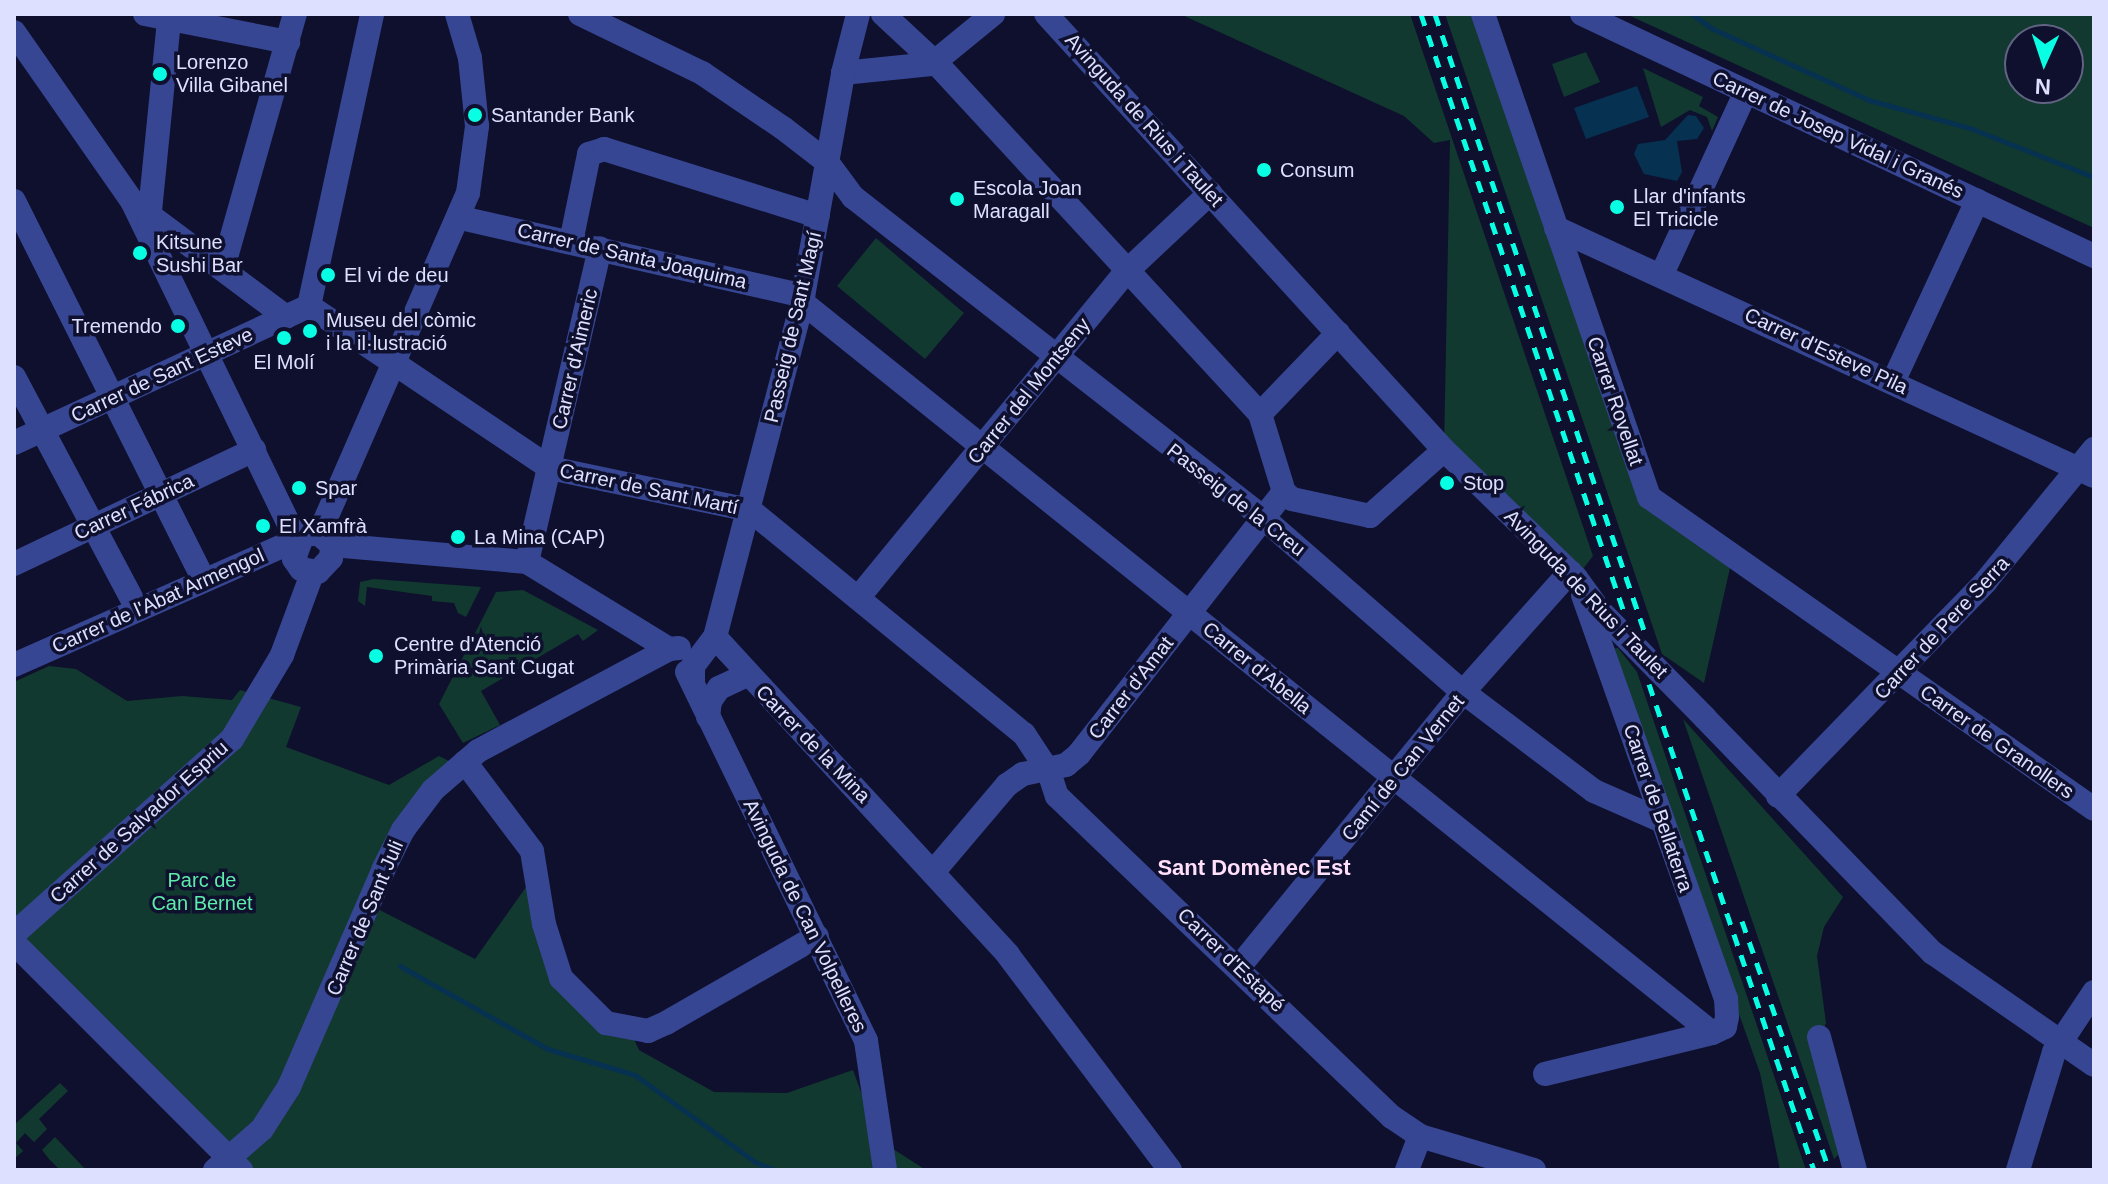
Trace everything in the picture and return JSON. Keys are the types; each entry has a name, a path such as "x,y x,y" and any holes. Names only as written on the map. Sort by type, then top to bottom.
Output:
{"street":[{"path":"223,268 295,14"},
{"path":"309,306 372,14"},
{"path":"312,539 396,364 461,218 475,160 477,126 470,58 457,14"},
{"name":"Passeig de la Creu","path":"580,14 702,73 827,162 853,197 1054,359 1266,521 1463,692 1594,791 1660,820"},
{"name":"Passeig de Sant Magí","path":"715,637 802,299 843,73 858,14"},
{"path":"883,14 1260,414 1288,496 1370,516 1444,450"},
{"path":"843,73 932,64 993,14"},
{"name":"Avinguda de Rius i Taulet","path":"1046,14 1444,450 1573,575 1599,610 1933,953 2094,1065"},
{"name":"Carrer Rovellat","path":"1483,14 1649,497 1900,674"},
{"name":"Carrer de Josep Vidal i Granés","path":"1582,14 2094,256"},
{"path":"143,217 157,16 288,42"},
{"path":"14,32 143,217 161,261 211,355 254,450 312,539"},
{"path":"1662,274 1746,91"},
{"path":"571,242 589,154 604,149 818,216"},
{"name":"Carrer del Montseny","path":"858,598 1127,271 1210,193"},
{"path":"14,201 203,579"},
{"path":"1893,382 1977,201"},
{"path":"143,217 223,268 286,317"},
{"name":"Carrer de Santa Joaquima","path":"461,218 600,248 802,299"},
{"name":"Carrer d'Esteve Pila","path":"1556,228 1662,274 2086,473"},
{"name":"Carrer d'Aimeric","path":"527,562 600,248"},
{"name":"Carrer d'Abella","path":"802,299 1396,779 1718,1030"},
{"name":"Carrer de Sant Esteve","path":"14,443 211,355 309,306"},
{"name":"Carrer de Sant Martí","path":"309,306 550,468 750,510"},
{"path":"1260,414 1338,333"},
{"path":"14,377 40,431 137,608"},
{"name":"Carrer de Pere Serra","path":"1778,796 1900,674 2086,473 2094,449"},
{"name":"Carrer Fábrica","path":"14,564 254,450"},
{"name":"Carrer d'Amat","path":"934,871 1007,785 1023,774 1049,772 1079,754 1288,496"},
{"name":"Carrer d'Estapé","path":"750,510 1024,734 1049,772 1057,796 1239,967 1392,1117 1420,1136 1534,1170"},
{"path":"312,539 527,562 669,649 694,647 715,637"},
{"name":"Carrer de Salvador Espriu","path":"15,939 232,739 282,655 312,574 294,559 312,539"},
{"name":"Carrer de l'Abat Armengol","path":"14,665 203,579 312,539"},
{"name":"Camí de Can Vernet","path":"1239,967 1396,779 1463,692 1573,575"},
{"name":"Carrer de Bellaterra","path":"1573,575 1726,999 1718,1030"},
{"path":"693,683 693,666 715,637"},
{"name":"Carrer de la Mina","path":"715,637 747,675 934,871 1008,955 1170,1170"},
{"name":"Avinguda de Can Volpelleres","path":"669,649 693,683 866,1041 885,1170"},
{"name":"Carrer de Sant Juli","path":"233,1167 289,1087 403,830 433,790 465,762 669,649"},
{"name":"Carrer de Granollers","path":"1900,674 2094,809"},
{"path":"708,717 710,701 719,688 747,675"},
{"path":"465,762 532,851 544,924 561,978 606,1023 626,1030 657,1027 817,936"},
{"path":"15,939 233,1167"},
{"path":"2018,1170 2060,1042 2094,992"},
{"path":"1545,1074 1718,1030"},
{"path":"1819,1037 1855,1170"},
{"path":"1407,1170 1420,1136"}],"green space":[{"path":"1180,14 1410,14 1593,556 1576,578 1444,450 1450,140 1434,143 1404,116"},
{"path":"1445,14 1477,14 1644,505 1730,568 1704,683 1662,654"},
{"path":"1626,14 2094,14 2094,228"},
{"path":"1586,52 1600,82 1564,97 1552,64"},
{"path":"1643,68 1703,97 1699,106 1718,117 1712,131 1707,117 1690,110 1661,127"},
{"path":"876,238 964,313 925,359 837,286"},
{"path":"374,579 481,587 466,617 458,613 454,603 432,601 432,596 367,587 365,606 358,601 360,582"},
{"path":"523,590 598,630 583,641 578,634 481,691 500,725 463,743 439,704 496,592"},
{"path":"1618,648 1637,672 1806,1170 1780,1170 1760,1073 1609,649"},
{"name":"Parc de Can Bernet","path":"49,666 76,669 127,701 182,696 232,700 240,690 301,707 286,747 389,785 439,756 459,766 434,790 370,905 475,959 536,873 559,976 634,1039 639,1050 714,1092 787,1093 853,1070 868,1111 890,1147 926,1170 246,1170 14,946 14,682"},
{"path":"1683,719 1843,897 1824,927 1817,956 1826,1023 1819,1037 1847,1146 1834,1159"},
{"path":"60,1083 68,1091 39,1119 47,1129 34,1142 25,1133 16,1143 23,1151 14,1159 14,1125"},
{"path":"55,1137 86,1170 60,1170 49,1159 42,1150"}],"water":[{"path":"1637,86 1649,117 1586,139 1574,108"},
{"path":"1688,115 1696,116 1704,128 1697,139 1677,141 1682,172 1677,181 1644,174 1634,154 1638,144 1665,140"}],"waterway":[{"path":"1692,14 1711,28 1869,100 1970,128 2094,177"},
{"path":"400,966 548,1049 635,1075 755,1162 775,1170"}],"railway":[{"path":"1421,14 1624,612"},
{"path":"1435,14 1645,633"},
{"path":"1649,684 1814,1170"},
{"path":"1742,921 1829,1170"}],"place":[{"name":"Lorenzo Villa Gibanel","path":"160,74"},
{"name":"Santander Bank","path":"475,115"},
{"name":"Consum","path":"1264,170"},
{"name":"Escola Joan Maragall","path":"957,199"},
{"name":"Llar d'infants El Tricicle","path":"1617,207"},
{"name":"Kitsune Sushi Bar","path":"140,253"},
{"name":"El vi de deu","path":"328,275"},
{"name":"Tremendo","path":"178,326"},
{"name":"Museu del còmic i la il·lustració","path":"310,331"},
{"name":"El Molí","path":"284,338"},
{"name":"Stop","path":"1447,483"},
{"name":"Spar","path":"299,488"},
{"name":"El Xamfrà","path":"263,526"},
{"name":"La Mina (CAP)","path":"458,537"},
{"name":"Centre d'Atenció Primària Sant Cugat","path":"376,656"}],"district":[{"name":"Sant Domènec Est","path":"1254,868"}]}
